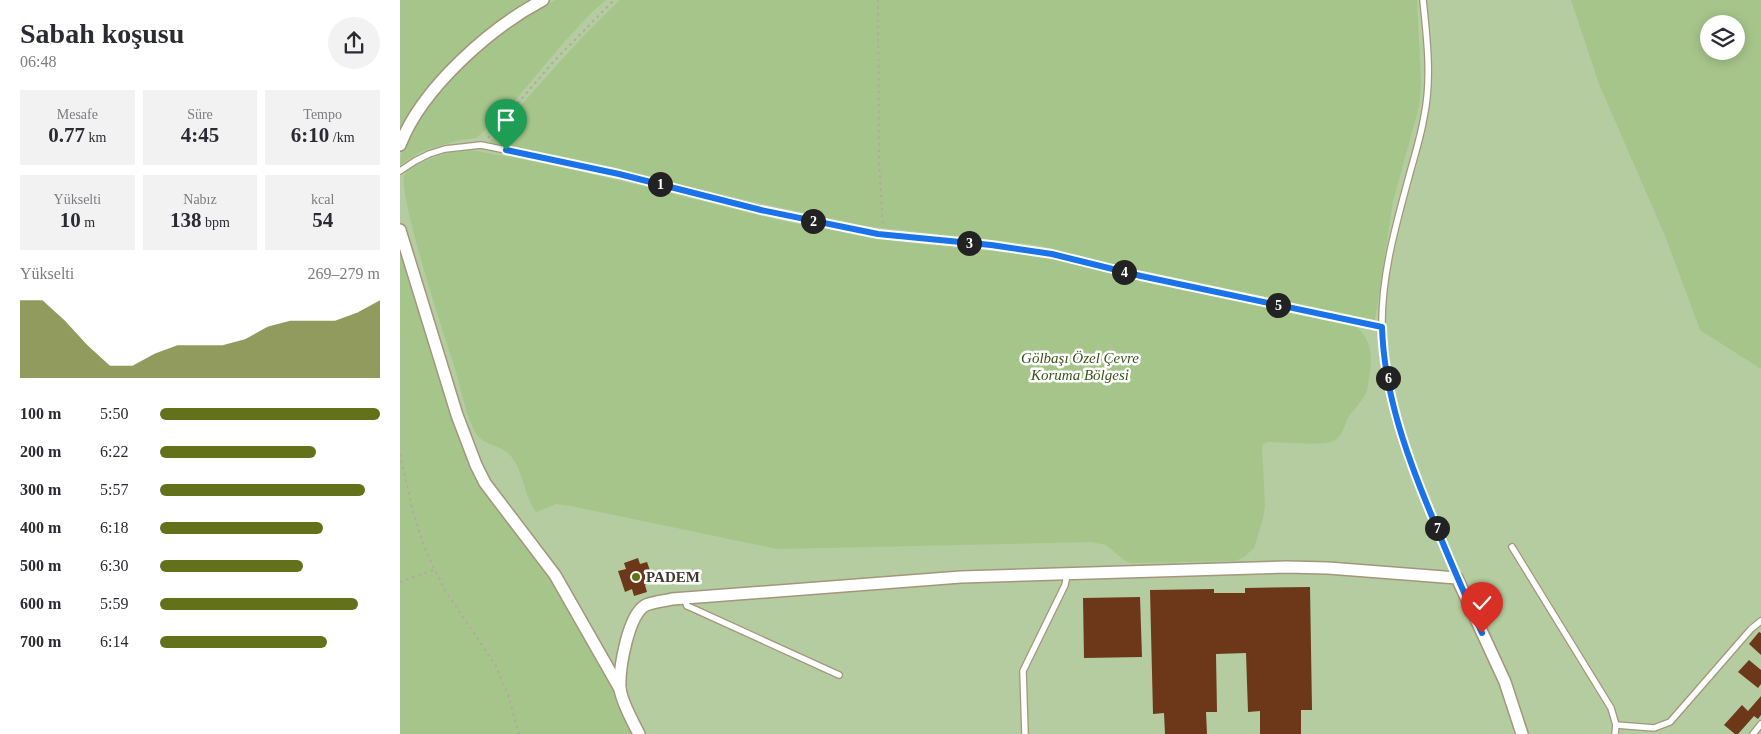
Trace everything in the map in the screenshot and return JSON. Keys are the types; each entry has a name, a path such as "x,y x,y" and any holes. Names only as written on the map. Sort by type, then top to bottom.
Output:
{"street":[{"path":"400,145 423,103 450,71 501,27 543,0"},
{"path":"400,230 457,415 476,465 485,483 555,574 620,689 639,734"},
{"path":"620,689 631,624 638,612 646,605 672,599 961,577 1286,567 1328,568 1458,578 1505,682 1522,734"}],"lane":[{"path":"1423,0 1428,72 1425,116 1386,270 1382,327 1388,383 1402,437 1412,468 1458,578"},
{"path":"400,172 415,161 430,154 446,149 481,145 575,164 761,210 884,235 991,245 1052,254 1141,276 1382,327"},
{"path":"1512,547 1612,708 1616,725 1615,734"},
{"path":"1025,734 1022,671 1065,585 1067,575"},
{"path":"684,598 687,606 839,675"},
{"path":"1616,725 1654,728 1670,722 1751,628 1761,621"},
{"path":"1753,734 1761,724"}],"path":[{"path":"481,145 554,61 614,0"},
{"path":"878,0 879,162 884,235"},
{"path":"400,454 414,516 434,570 446,592 496,666 508,695 519,734"},
{"path":"400,582 434,570"}],"green space":[{"name":"Gölbaşı Özel Çevre Koruma Bölgesi","path":"400,0 1761,0 1761,734 400,734"},
{"path":"400,0 538,0 443,72 415,105 400,129"},
{"path":"556,0 606,0 591,13 559,48 507,110 476,138 459,140 422,151 400,165 403,150 415,127 442,89 459,71 476,54 515,23"},
{"path":"620,0 1417,0 1421,83 1419,107 1393,201 1375,320 1120,266 1037,245 857,225 489,142 569,52"},
{"path":"1571,0 1761,0 1761,369 1700,330 1666,238 1599,84"},
{"path":"458,150 476,151 538,162 786,222 901,242 1047,257 1137,280 1352,324 1364,335 1370,348 1371,362 1367,390 1348,418 1342,433 1335,440 1313,444 1267,442 1262,445 1265,506 1263,519 1254,548 1236,561 1131,563 1124,560 1106,545 1091,542 777,549 571,506 556,504 536,512 528,498 514,460 505,451 480,439 473,428 408,210 404,176 408,171 420,163"},
{"path":"400,230 476,465 533,544 639,734 400,734"}],"building":[{"name":"PADEM","path":"638,558 640,564 647,562 654,582 645,585 647,592 634,596 632,589 625,592 618,571 626,569 624,563"},
{"path":"1310,587 1312,710 1301,710 1301,734 1260,734 1260,711 1248,712 1246,653 1216,654 1217,712 1206,712 1207,734 1165,734 1164,713 1153,714 1150,590 1214,589 1214,593 1245,593 1245,588"},
{"path":"1140,597 1142,657 1084,658 1083,598"},
{"path":"1759,632 1761,633 1761,655 1749,644"},
{"path":"1749,660 1761,670 1761,684 1758,688 1738,672"},
{"path":"1761,696 1761,715 1758,719 1754,716 1738,734 1735,734 1724,725 1742,705 1748,711"}],"place":[{"name":"PADEM","path":"636,577"}],"route":[{"path":"506,150 619,174 761,210 878,234 991,245 1052,254 1141,276 1382,327 1388,383 1412,468 1482,633"}]}
